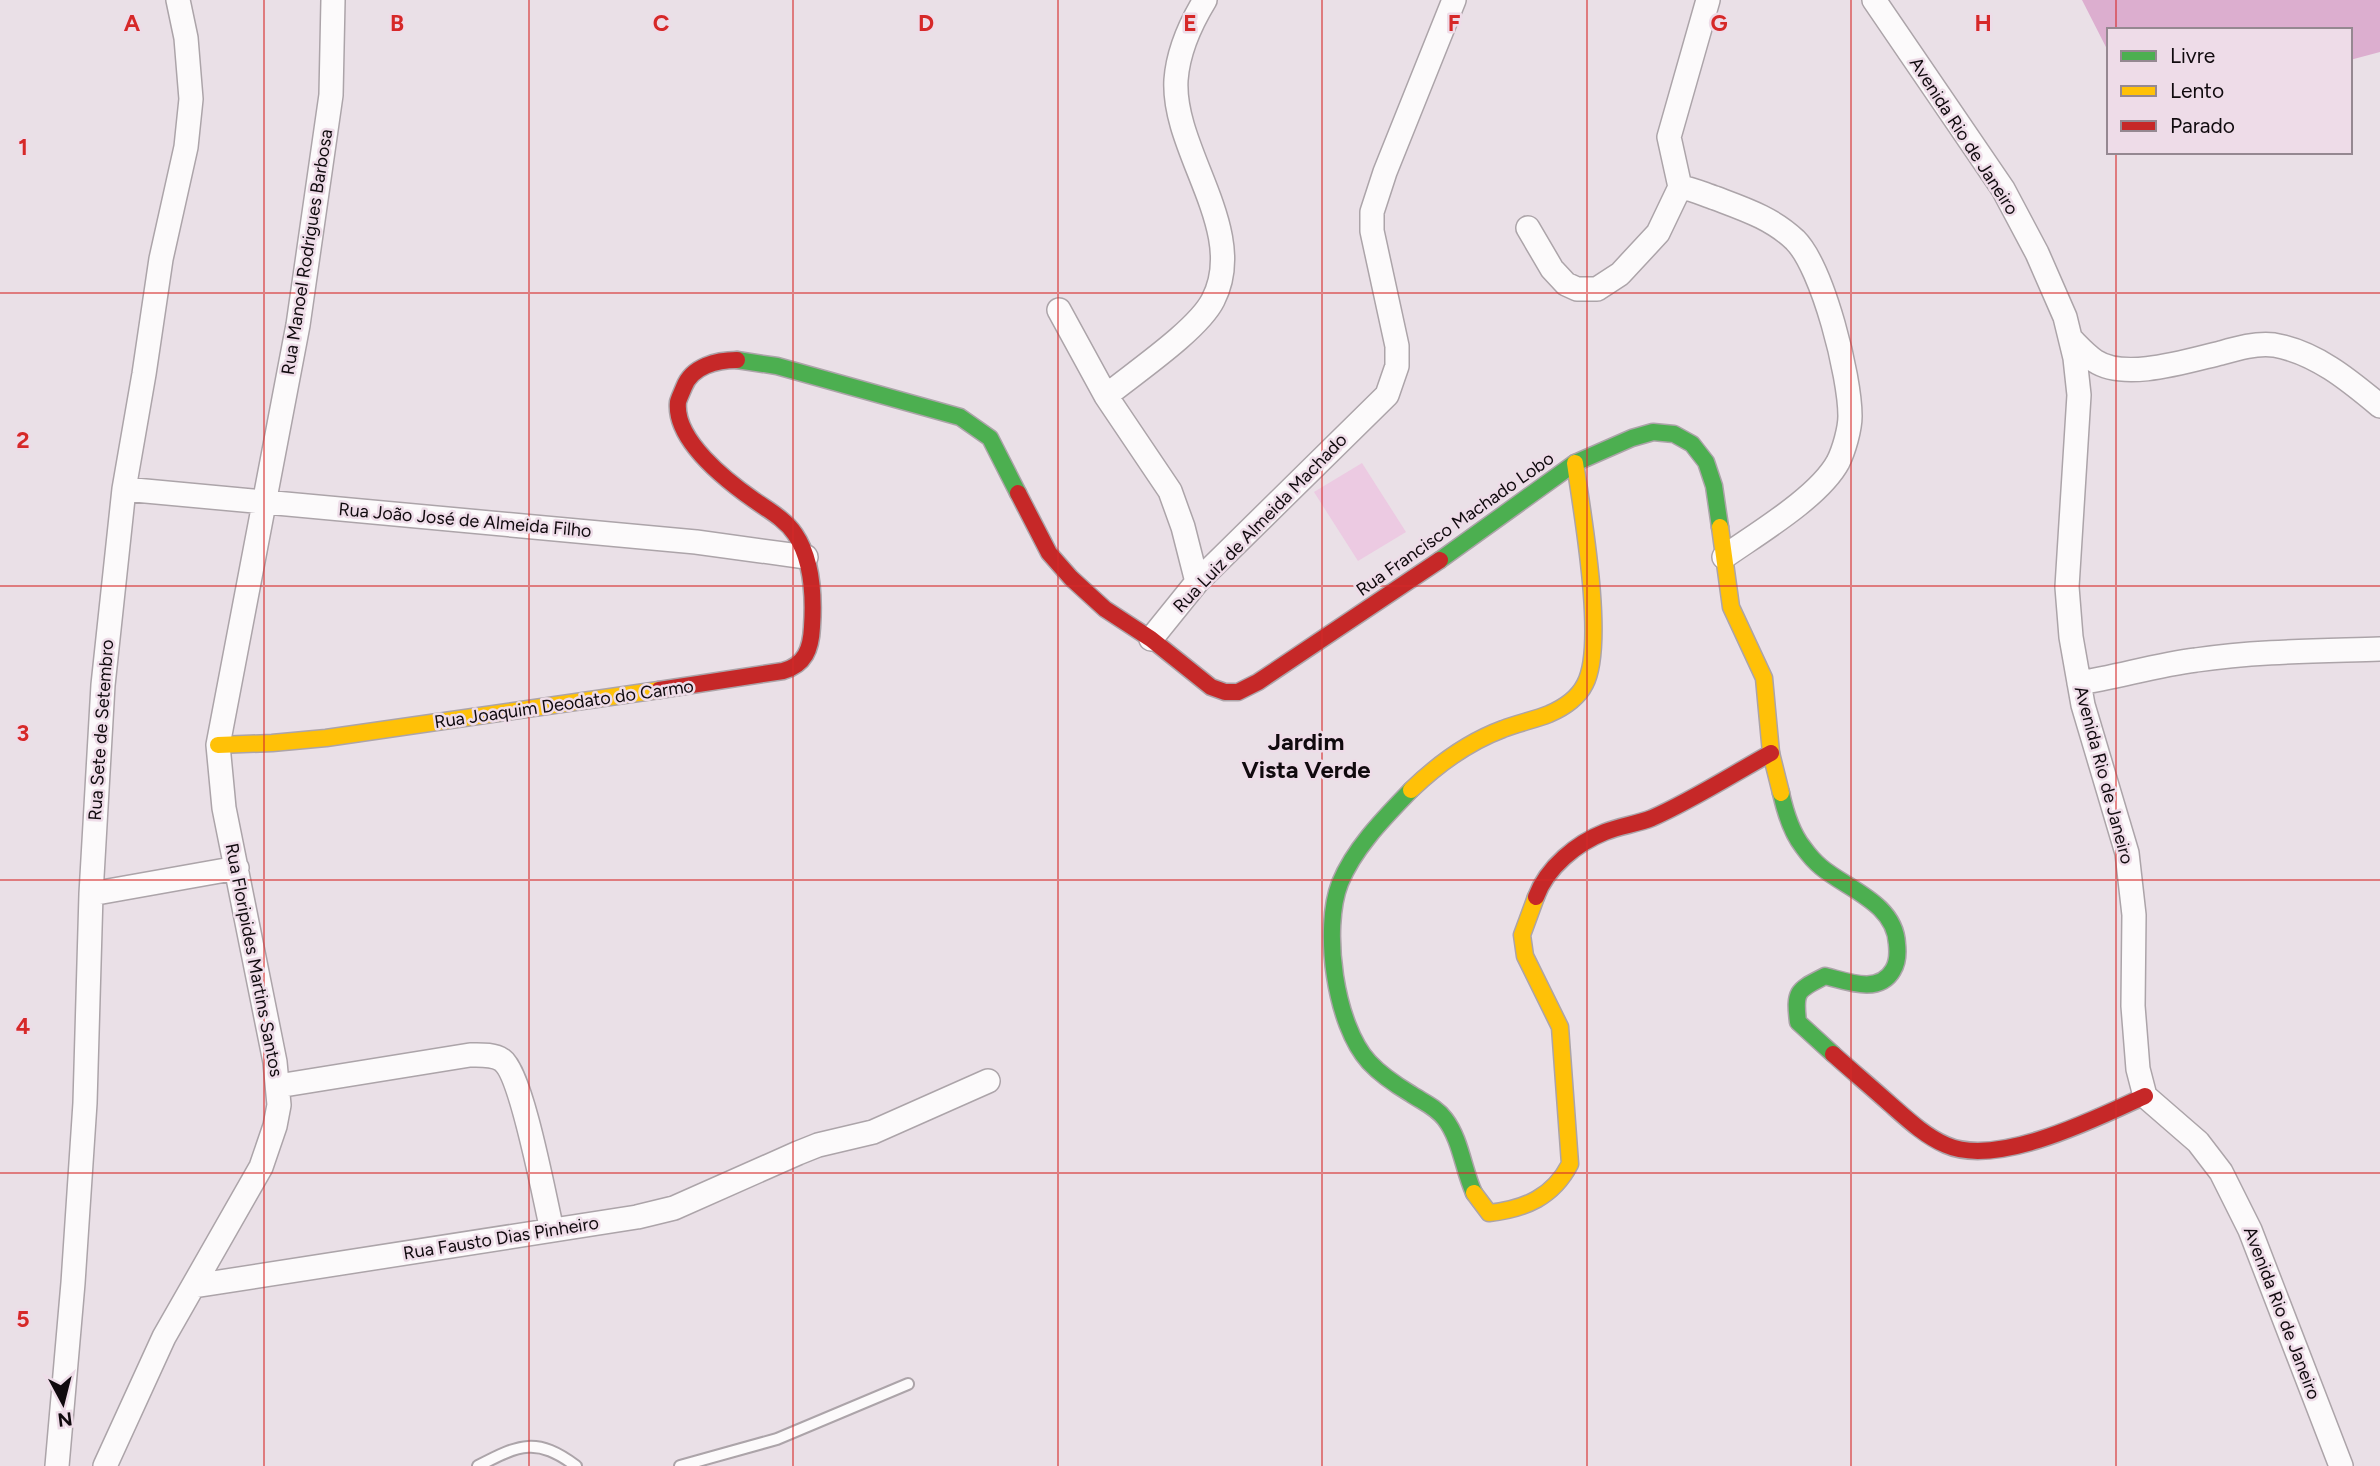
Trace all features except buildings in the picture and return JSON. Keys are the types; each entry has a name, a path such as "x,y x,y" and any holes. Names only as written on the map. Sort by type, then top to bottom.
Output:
{"street":[{"name":"Rua Sete de Setembro","path":"57,1466 74,1283 85,1103 91,894 103,685 124,489 161,259 186,147 191,99 186,38 178,0"},
{"name":"Rua Manoel Rodrigues Barbosa","path":"265,501 298,325 321,173 331,95 333,0"},
{"path":"1106,396 1201,318 1213,301 1223,276 1218,226 1183,127 1177,100 1176,78 1186,37 1205,0"},
{"name":"Rua Luiz de Almeida Machado","path":"1151,639 1197,582 1387,395 1397,366 1397,346 1372,232 1373,212 1385,172 1454,0"},
{"path":"1528,228 1552,269 1566,284 1577,289 1597,289 1608,284 1658,233 1680,187 1669,137 1708,0"},
{"name":"Avenida Rio de Janeiro","path":"1874,0 2003,189 2043,266 2065,317 2079,395 2067,587 2071,637 2083,705 2127,853 2134,915 2133,1006 2136,1050 2145,1097 2198,1142 2221,1172 2250,1230 2341,1466"},
{"path":"1680,187 1693,189 1752,211 1773,222 1797,242 1816,272 1824,293 1849,393 1850,419 1845,441 1839,460 1827,480 1724,557"},
{"path":"1059,310 1106,396 1170,491 1184,527 1197,582"},
{"path":"2071,339 2095,361 2113,369 2147,369 2248,346 2272,345 2297,351 2332,368 2380,406"},
{"path":"806,557 798,537 788,524 708,463 695,449 682,426 678,407 682,387 692,373 708,364 727,360 769,364 960,416 977,426 990,438 1049,553 1105,609 1151,639"},
{"name":"Rua Francisco Machado Lobo","path":"1151,639 1211,687 1225,692 1238,692 1258,682 1406,584 1576,463 1632,438 1653,432 1674,434 1692,444 1706,462 1714,486 1731,607 1764,678 1771,753 1786,814 1801,845 1821,867 1885,913 1897,938 1898,956 1894,969 1887,978 1878,983 1862,985 1825,976 1803,987 1797,997 1798,1022 1905,1116 1940,1143 1957,1149 1978,1152 2026,1144 2145,1097"},
{"path":"1576,463 1590,587 1593,667 1586,684 1572,700 1547,715 1472,743 1445,760 1426,777 1353,857 1339,884 1334,915 1334,961 1339,998 1347,1027 1361,1052 1381,1075 1439,1111 1447,1119 1475,1195 1481,1207 1489,1213 1508,1212 1539,1201 1566,1175 1570,1164 1560,1027 1525,956 1523,945 1524,926 1539,888 1563,858 1585,841 1607,831 1651,818 1771,753"},
{"name":"Rua João José de Almeida Filho","path":"124,489 696,542 806,557"},
{"name":"Rua Floripides Martins Santos","path":"105,1466 164,1337 261,1167 279,1105 278,1086 224,808 218,745 265,501"},
{"name":"Rua Joaquim Deodato do Carmo","path":"218,745 252,746 295,742 785,670 801,662 810,647 813,632 806,557"},
{"path":"2079,683 2198,659 2256,653 2380,649"},
{"path":"91,894 237,867"},
{"path":"278,1086 470,1055 488,1055 503,1060 513,1075 523,1105 552,1230"},
{"name":"Rua Fausto Dias Pinheiro","path":"194,1286 638,1217 674,1208 797,1153 818,1145 873,1132 988,1081"}],"lane":[{"path":"680,1466 777,1438 908,1384"},
{"path":"478,1466 524,1447 544,1446 558,1452 576,1466"}],"shaded area":[{"path":"2082,0 2380,0 2380,52 2352,59 2352,28 2107,28 2107,49"},
{"path":"1362,463 1406,532 1358,561 1314,492"}],"traffic: fast":[{"path":"737,360 777,366 960,417 990,438 1018,493"},
{"path":"1440,560 1575,463 1632,438 1653,432 1674,434 1692,444 1706,462 1714,486 1720,527"},
{"path":"1411,790 1362,845 1340,883 1332,925 1335,976 1340,1001 1357,1046 1379,1071 1445,1119 1455,1136 1474,1193"},
{"path":"1781,793 1792,828 1809,855 1821,867 1879,907 1894,930 1897,944 1895,967 1887,978 1879,982 1852,983 1825,976 1800,992 1797,1003 1798,1022 1833,1054"}],"traffic: slow":[{"path":"1411,790 1466,747 1490,734 1565,706 1585,684 1591,665 1593,610 1575,463"},
{"path":"1720,527 1731,607 1764,678 1771,753 1781,793"},
{"path":"218,745 326,738 659,690"},
{"path":"1474,1193 1489,1213 1514,1208 1546,1193 1570,1164 1560,1027 1525,956 1522,935 1536,897"}],"traffic: jam":[{"path":"659,690 783,671 802,660 810,642 813,615 811,579 801,544 781,519 730,482 704,458 684,431 679,416 678,400 693,374 714,363 737,360"},
{"path":"1018,493 1049,553 1071,578 1105,609 1151,639 1211,687 1225,692 1238,692 1258,682 1440,560"},
{"path":"1536,897 1547,876 1574,849 1605,832 1667,811 1771,753"},
{"path":"1833,1054 1924,1132 1946,1145 1967,1150 1992,1150 2047,1137 2145,1096"}],"district":[{"name":"Jardim Vista Verde","path":"1306,755"}]}
